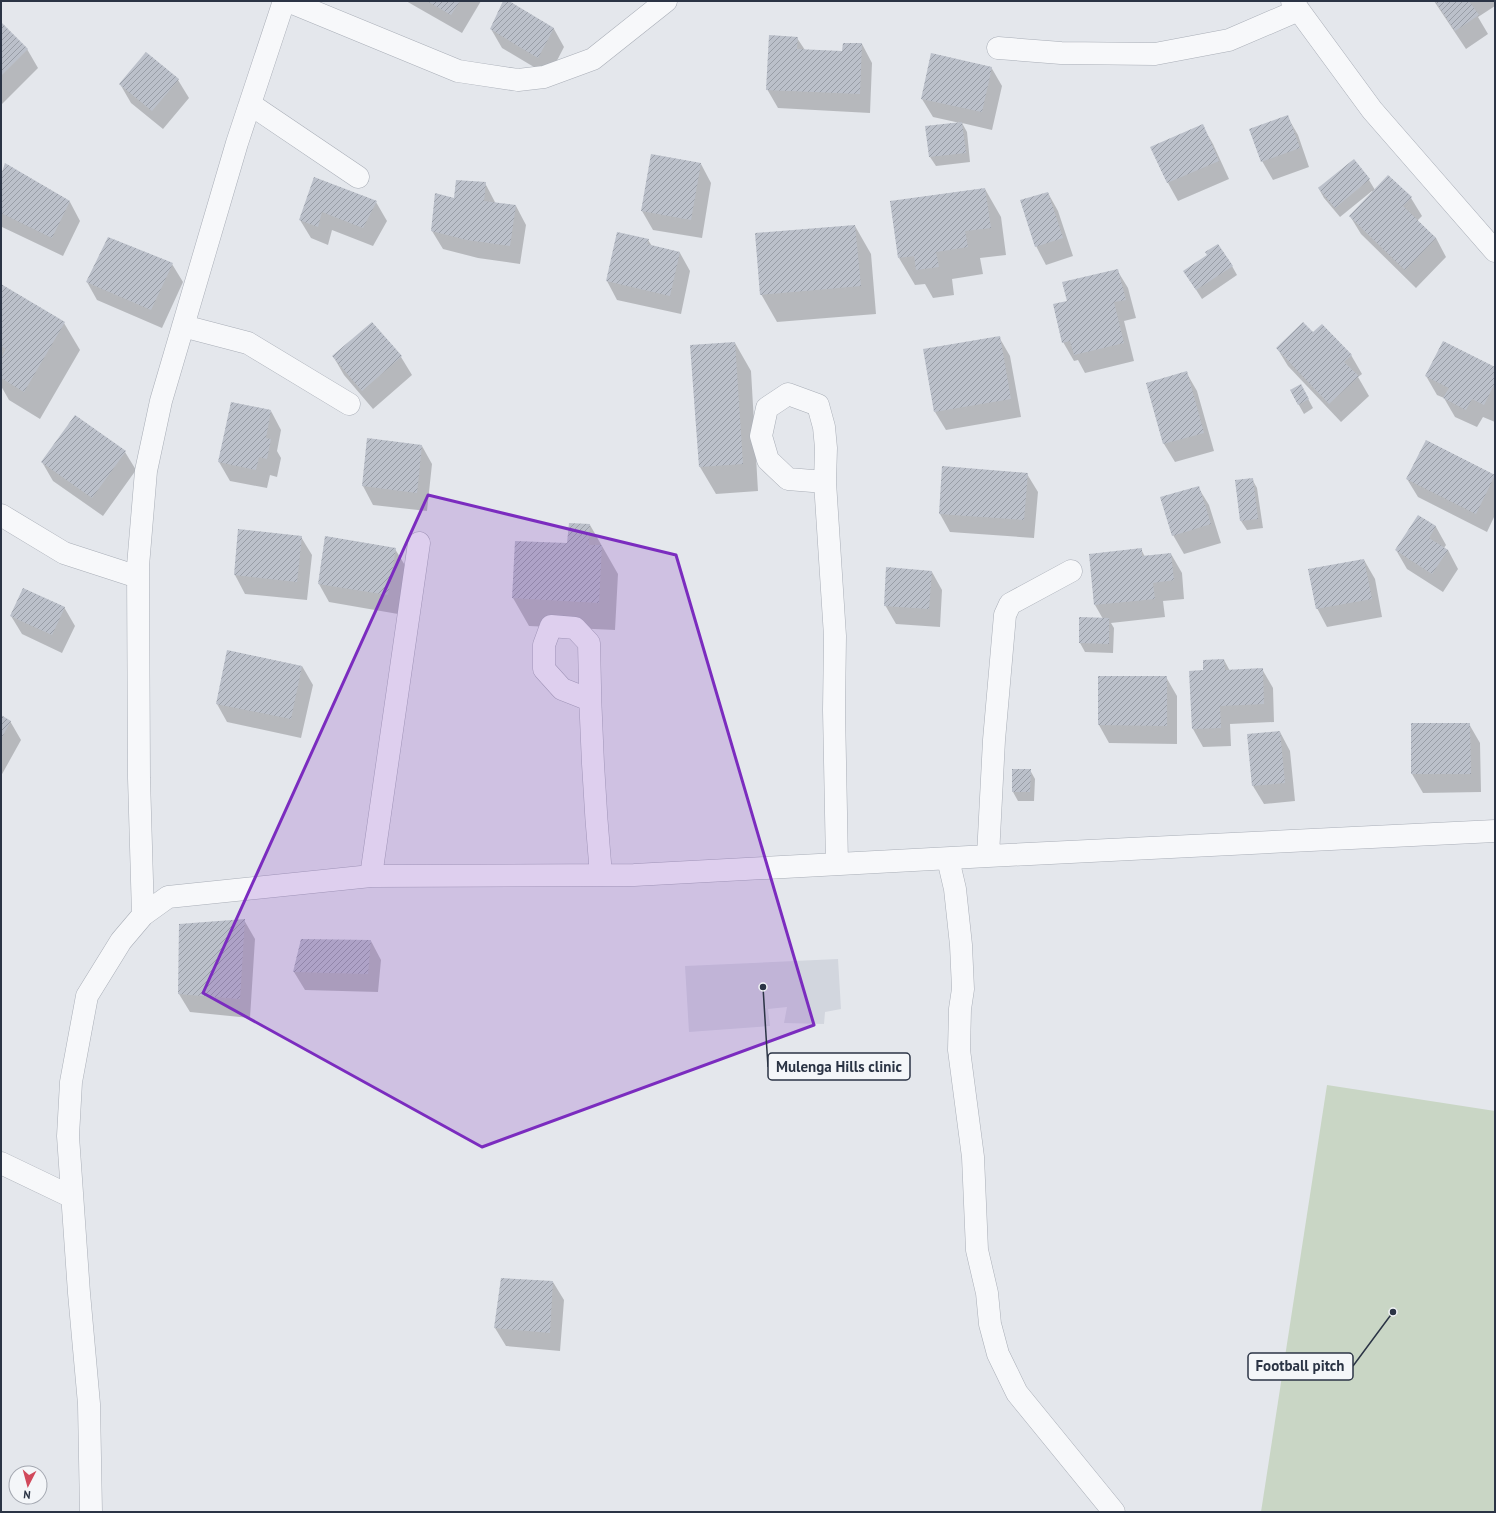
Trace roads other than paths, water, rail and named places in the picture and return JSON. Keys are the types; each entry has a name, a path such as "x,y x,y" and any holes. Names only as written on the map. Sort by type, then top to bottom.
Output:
{"street":[{"path":"143,915 139,778 138,577 146,471 161,401 183,326 237,143 284,1"},
{"path":"288,1 458,71 518,80 544,77 593,59 666,1"},
{"path":"998,48 1061,53 1155,54 1229,40 1295,6 1372,110 1495,251"},
{"path":"250,104 358,177"},
{"path":"183,326 248,343 349,404"},
{"path":"824,482 835,636 834,710 837,864"},
{"path":"1,515 64,553 138,577"},
{"path":"371,876 418,543"},
{"path":"988,856 995,732 1005,614 1010,604 1071,571"},
{"path":"590,700 595,809 601,875"},
{"path":"91,1512 88,1404 68,1136 71,1082 87,996 121,941 143,915 168,897 371,876 634,875 988,856 1495,832"},
{"path":"948,859 955,889 961,945 963,988 960,1009 959,1050 973,1157 977,1250 987,1293 990,1324 998,1354 1018,1393 1114,1512"},
{"path":"1,1163 72,1197"}],"place":[{"name":"Mulenga Hills clinic","path":"763,987"},
{"name":"Football pitch","path":"1393,1312"}]}
